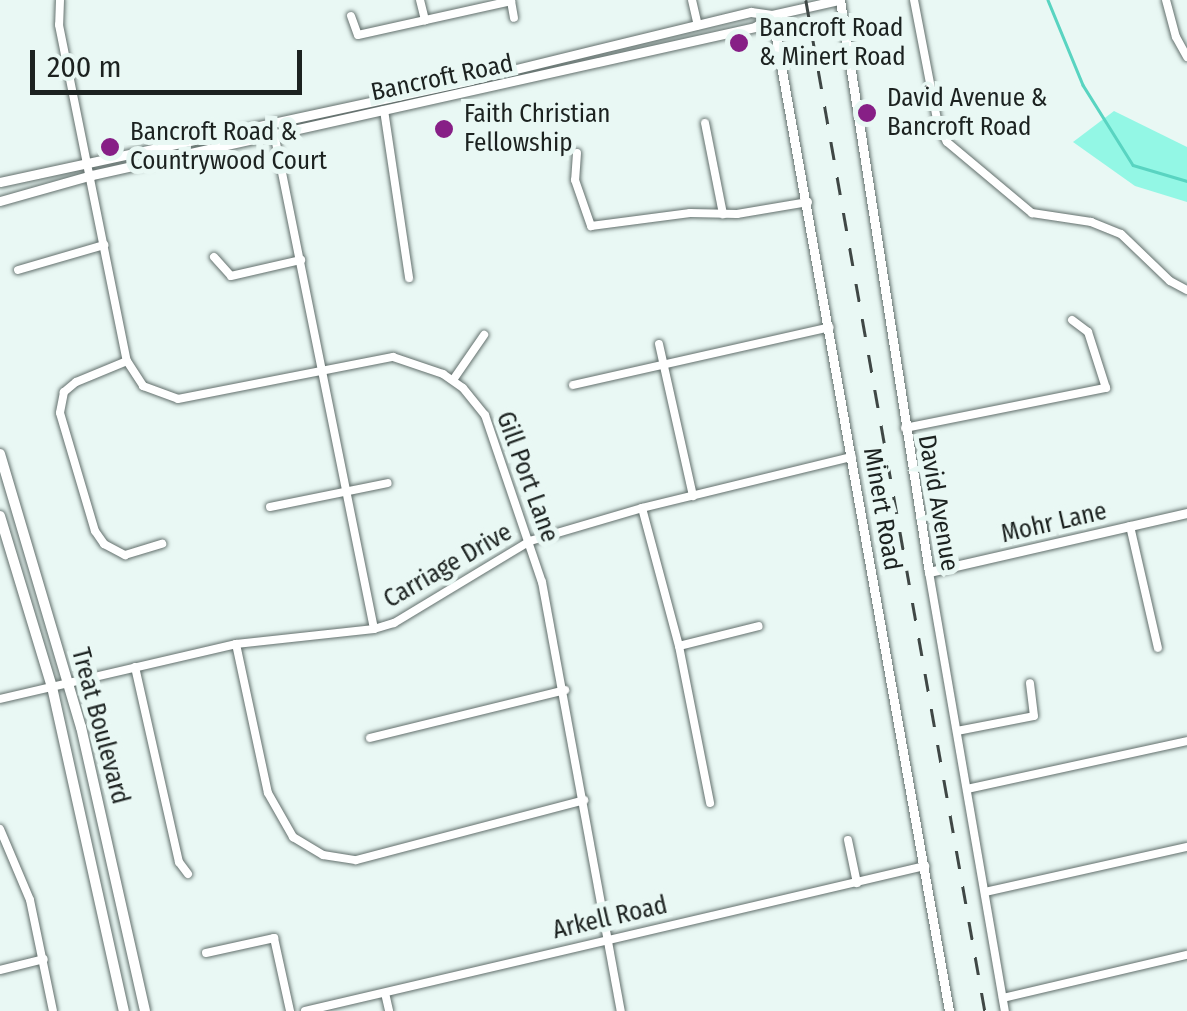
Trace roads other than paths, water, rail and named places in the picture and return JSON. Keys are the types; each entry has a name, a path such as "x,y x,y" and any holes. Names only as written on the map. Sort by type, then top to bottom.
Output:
{"main road":[{"name":"Treat Boulevard","path":"0,454 70,683 145,1011"},
{"name":"Treat Boulevard","path":"0,516 52,687 124,1011"}],"street":[{"path":"60,0 59,25 128,362 76,382 64,392 60,413 95,531 104,544 125,555 162,544"},
{"path":"420,0 425,20"},
{"path":"692,0 698,25"},
{"name":"Bancroft Road","path":"0,182 751,12 772,15 840,0"},
{"name":"David Avenue","path":"840,0 904,428 1006,1011"},
{"path":"914,0 938,125 947,142 1032,214 1091,222 1122,234 1170,281 1187,290"},
{"path":"1166,0 1176,37 1187,57"},
{"path":"352,16 358,34 511,1 514,18"},
{"name":"Bancroft Road","path":"0,201 92,176 755,27 772,15"},
{"name":"Minert Road","path":"772,15 948,1011"},
{"path":"384,110 409,278"},
{"path":"272,122 374,629"},
{"path":"706,123 723,214"},
{"path":"577,153 575,180 591,226 808,202"},
{"path":"18,270 104,245"},
{"path":"214,257 231,276 301,260"},
{"path":"904,428 1106,388 1088,332 1072,320"},
{"path":"572,385 830,327"},
{"path":"453,380 484,334"},
{"path":"660,344 668,366 693,496"},
{"name":"Gill Port Lane","path":"128,362 143,386 178,399 319,368 393,357 428,366 453,380 485,415 530,541 565,690 621,1011"},
{"name":"Carriage Drive","path":"0,698 236,644 394,624 530,541 642,508 852,458"},
{"path":"270,507 388,483"},
{"path":"642,508 680,646 710,803"},
{"name":"Mohr Lane","path":"929,572 1187,513"},
{"path":"1130,526 1158,648"},
{"path":"680,646 759,626"},
{"path":"236,644 268,793 293,837 323,855 356,860 584,800"},
{"path":"135,667 179,862 188,874"},
{"path":"957,731 1034,716 1030,683"},
{"path":"370,738 565,690"},
{"path":"967,789 1187,741"},
{"path":"0,829 30,900 52,1011"},
{"path":"848,840 857,883"},
{"path":"985,892 1187,847"},
{"name":"Arkell Road","path":"305,1011 925,866"},
{"path":"206,953 274,938 290,1011"},
{"path":"1003,998 1187,955"},
{"path":"0,970 44,959"},
{"path":"386,993 389,1011"}],"waterway":[{"path":"1048,0 1083,85 1133,165 1187,181"}],"railway":[{"path":"806,0 985,1011"}],"place":[{"name":"Bancroft Road & Minert Road","path":"739,43"},
{"name":"David Avenue & Bancroft Road","path":"867,113"},
{"name":"Faith Christian Fellowship","path":"444,129"},
{"name":"Bancroft Road & Countrywood Court","path":"110,147"}]}
